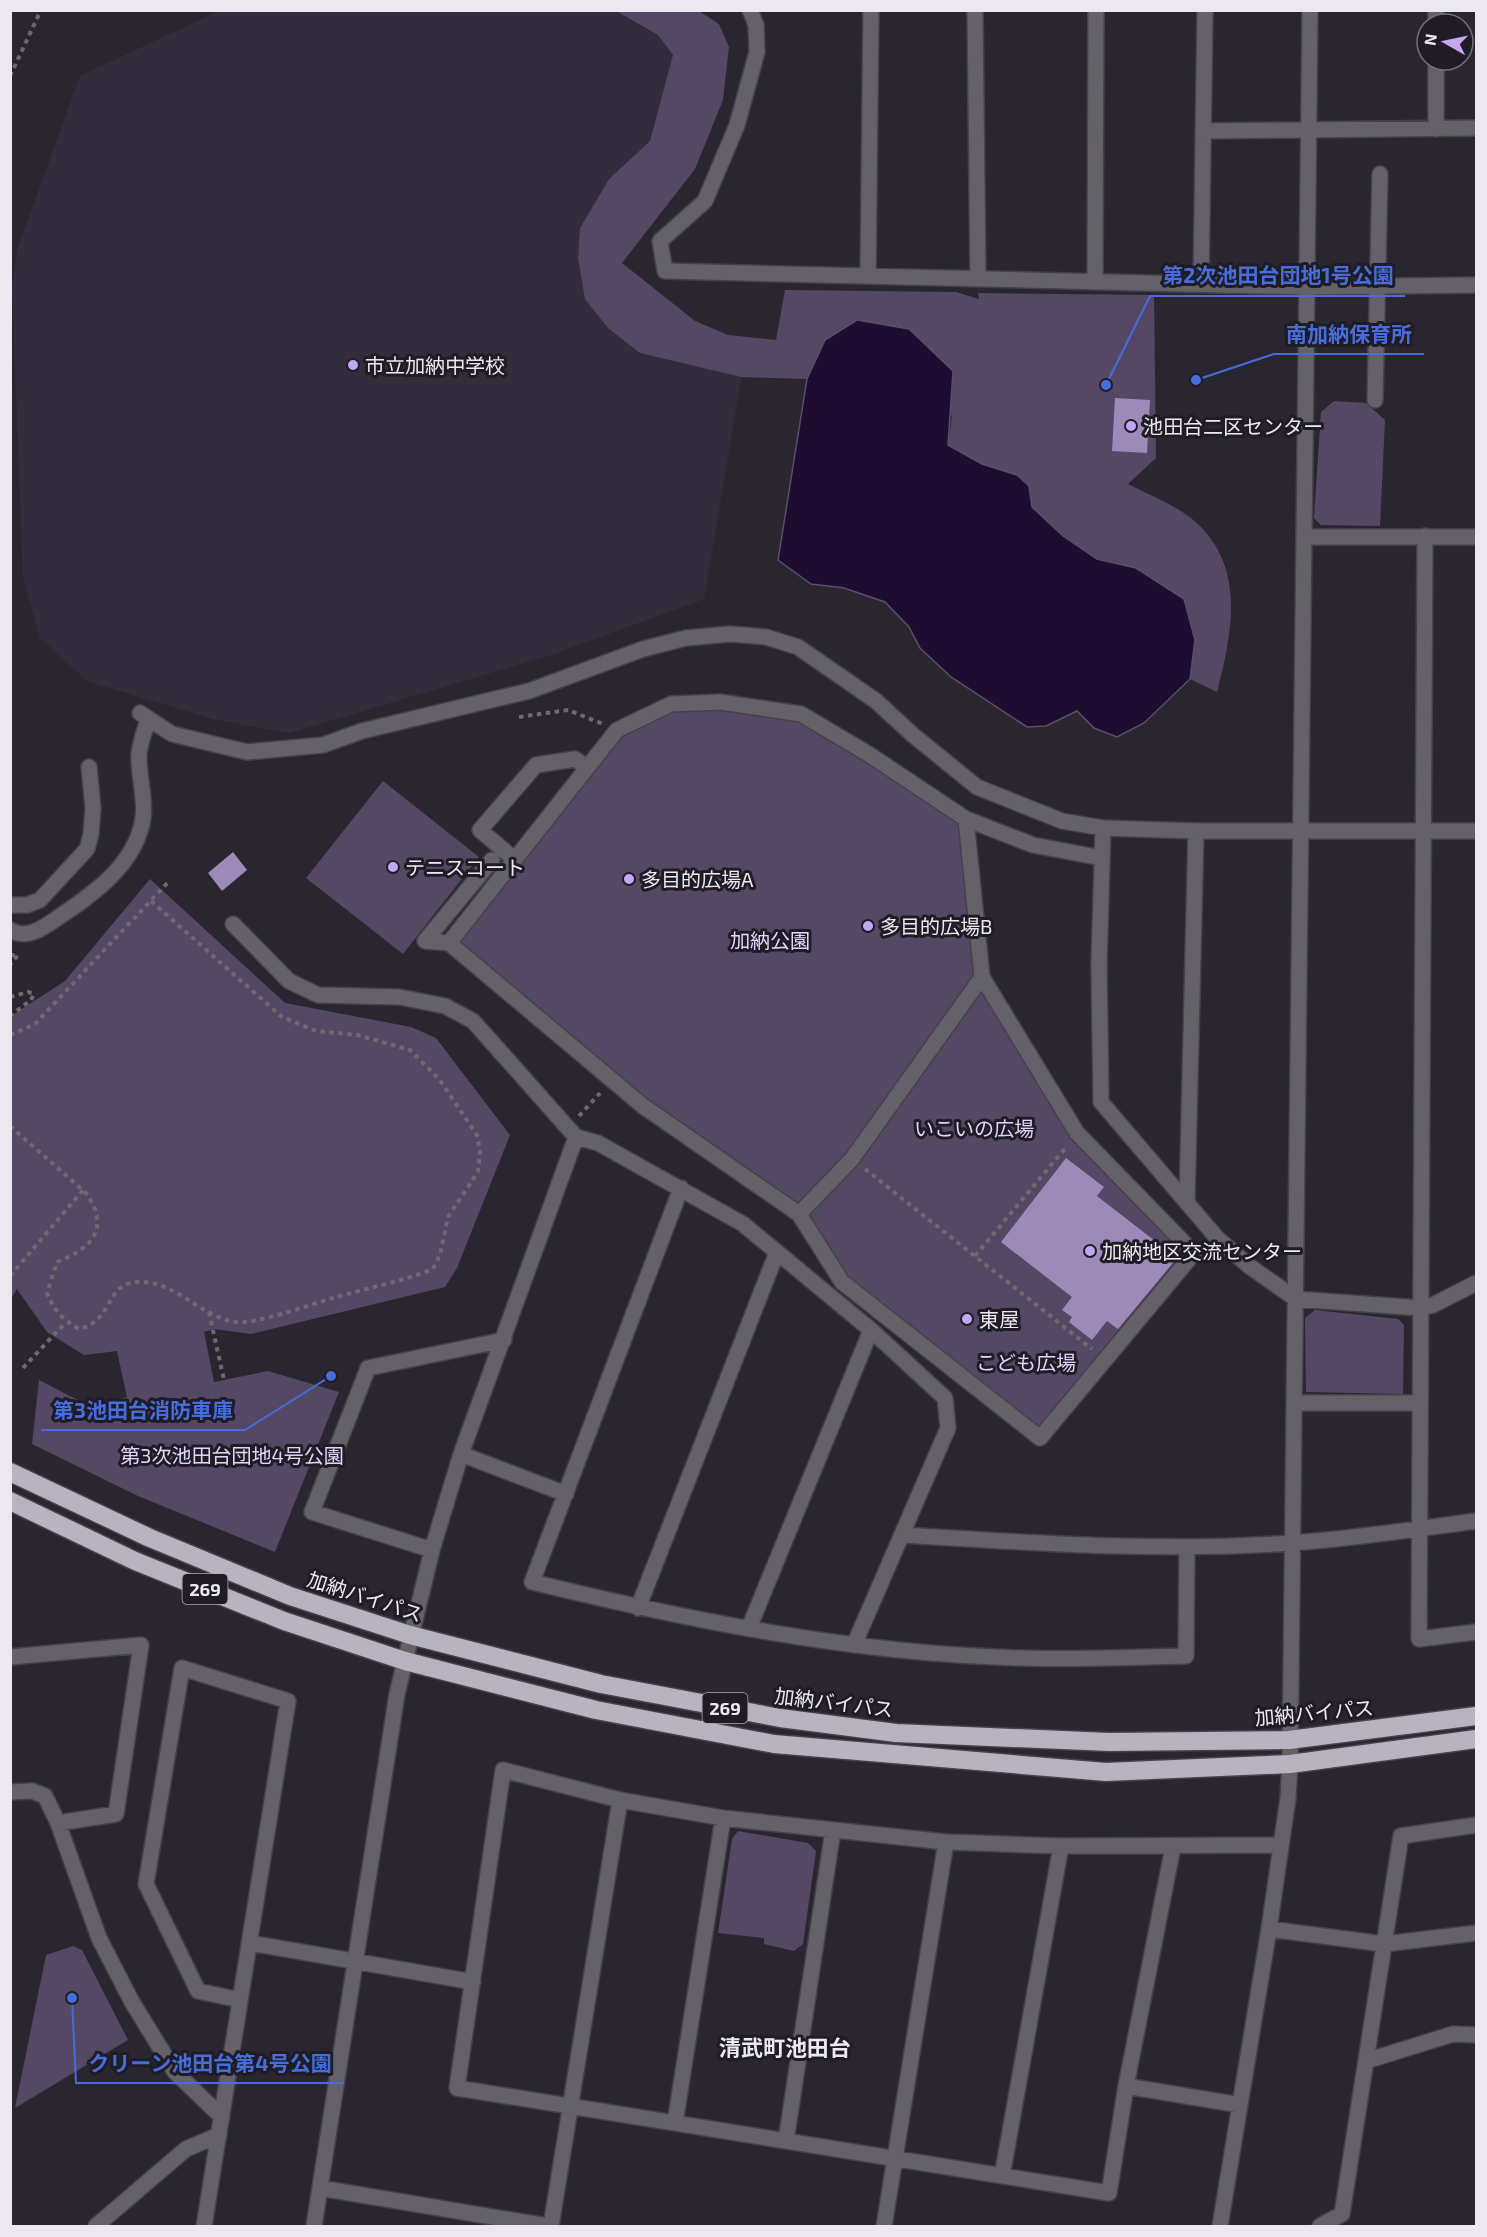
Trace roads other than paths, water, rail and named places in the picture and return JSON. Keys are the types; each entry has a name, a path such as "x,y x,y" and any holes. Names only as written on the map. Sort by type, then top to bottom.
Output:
{"highway":[{"name":"加納バイパス","path":"10,1472 150,1538 290,1596 410,1635 601,1684 780,1718 885,1731 1109,1742 1289,1740 1476,1716"},
{"name":"269","path":"10,1501 167,1574 284,1621 405,1661 596,1710 774,1744 1106,1772 1290,1764 1476,1739"}],"street":[{"path":"750,10 756,25 757,52 738,125 705,201 660,241 665,271 1307,287 1476,285"},
{"path":"868,276 870,10"},
{"path":"975,10 978,279"},
{"path":"1095,282 1096,10"},
{"path":"1201,284 1205,10"},
{"path":"1220,2226 1269,1929 1288,1798 1290,1764 1310,10"},
{"path":"1436,72 1436,129"},
{"path":"1203,131 1476,128"},
{"path":"1375,400 1380,174"},
{"path":"1425,536 1419,1640 1476,1632"},
{"path":"1304,537 1476,537"},
{"path":"10,930 14,933 36,933 111,877 134,850 143,817 139,753 144,716 172,734 247,752 323,745 362,731 529,691 643,650 686,638 730,634 766,637 798,647 876,701 913,735 977,786 1062,820 1103,828 1196,831 1476,831"},
{"path":"449,942 617,730 670,704 720,702 801,714 870,755 966,819 1033,845 1102,858"},
{"path":"514,860 480,830 536,765 575,759 587,768"},
{"path":"10,904 27,905 40,900 87,849 93,808 89,767"},
{"path":"492,860 425,941 449,942 643,1106 799,1214 843,1282 1040,1438 1194,1253 1077,1133 982,977 966,819"},
{"path":"1103,828 1099,964 1101,1102 1217,1238 1250,1266 1296,1299 1420,1308 1433,1305 1476,1283"},
{"path":"1187,1201 1196,831"},
{"path":"450,911 464,923"},
{"path":"234,924 289,981 318,995 399,997 445,1006 473,1021 572,1132 598,1143 743,1224 871,1330 945,1398 948,1428 854,1645"},
{"path":"799,1214 852,1159 982,977"},
{"path":"314,2226 397,1694 410,1635 432,1550 461,1454 504,1340 572,1132"},
{"path":"681,1188 532,1582 638,1608 854,1645 1021,1658 1186,1656 1187,1547"},
{"path":"638,1608 777,1252"},
{"path":"749,1628 871,1330"},
{"path":"432,1550 312,1512 368,1368 504,1340"},
{"path":"1294,1403 1419,1403"},
{"path":"461,1454 566,1494"},
{"path":"903,1535 1017,1542 1187,1547 1292,1543 1476,1521"},
{"path":"10,1657 141,1645 116,1814 58,1823"},
{"path":"204,2226 288,1701 182,1668 146,1884 198,1990 240,2000"},
{"path":"1173,1847 1126,2086 1109,2193 457,2088 503,1770 620,1800 723,1818 946,1842 1061,1846 1281,1845"},
{"path":"10,1792 32,1791 45,1796 58,1823 99,1938 132,2002 176,2072 222,2117"},
{"path":"320,2188 549,2226 620,1800"},
{"path":"675,2123 723,1818"},
{"path":"1320,2226 1342,2214 1401,1836 1476,1825"},
{"path":"786,2141 833,1830"},
{"path":"884,2226 946,1842"},
{"path":"1002,2176 1061,1846"},
{"path":"1269,1929 1384,1944 1476,1934"},
{"path":"250,1943 473,1982"},
{"path":"1366,2061 1453,2034 1476,2035"},
{"path":"1126,2086 1240,2105"},
{"path":"96,2226 186,2148 219,2135"}],"place":[{"name":"市立加納中学校","path":"353,365"},
{"name":"南加納保育所","path":"1196,380"},
{"name":"第2次池田台団地1号公園","path":"1106,385"},
{"name":"池田台二区センター","path":"1131,426"},
{"name":"テニスコート","path":"393,867"},
{"name":"多目的広場A","path":"629,879"},
{"name":"多目的広場B","path":"868,926"},
{"name":"加納地区交流センター","path":"1090,1251"},
{"name":"東屋","path":"967,1319"},
{"name":"第3池田台消防車庫","path":"331,1376"},
{"name":"クリーン池田台第4号公園","path":"72,1998"}],"district":[{"name":"清武町池田台","path":"785,2047"}],"park label":[{"name":"加納公園","path":"770,940"},
{"name":"いこいの広場","path":"974,1128"},
{"name":"こども広場","path":"1026,1362"},
{"name":"第3次池田台団地4号公園","path":"232,1455"}]}
